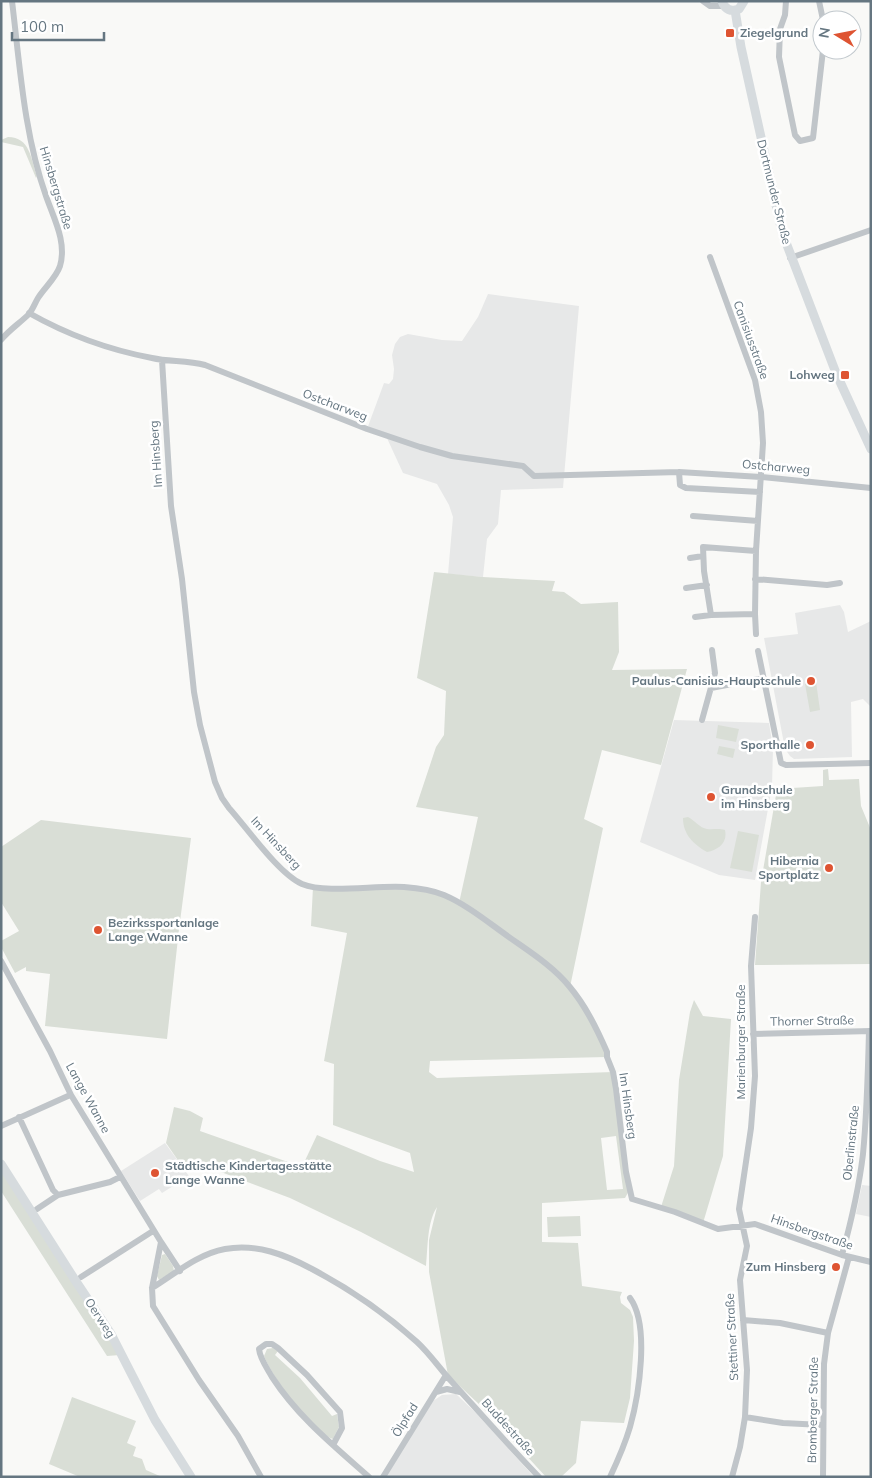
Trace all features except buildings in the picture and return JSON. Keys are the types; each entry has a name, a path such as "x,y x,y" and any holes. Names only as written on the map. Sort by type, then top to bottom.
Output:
{"main road":[{"path":"723,4 729,10 736,10 744,1"},
{"name":"Dortmunder Straße","path":"736,10 741,47 773,200 782,232 790,258 836,373 871,449"},
{"name":"Oerweg","path":"1,1164 110,1334 155,1420 191,1477"}],"street":[{"name":"Hinsbergstraße","path":"12,1 26,121 34,158 58,228 62,250 60,267 29,313"},
{"path":"704,1 710,6 723,4"},
{"path":"786,1 785,15 780,29 779,57 795,135 800,141 812,138 823,60"},
{"path":"790,258 871,230"},
{"name":"Canisiusstraße","path":"710,258 755,380 761,412 763,444 756,551 756,634"},
{"path":"1,340 29,313"},
{"name":"Ostcharweg","path":"29,313 106,346 162,360 195,362 358,426 420,447 452,456 523,466 534,476 679,472 762,477 871,488"},
{"name":"Im Hinsberg","path":"162,360 171,506 182,579 194,692 207,753 215,782 222,798 278,865 288,875 301,883 322,888 404,887 439,893 458,902 479,916 554,970 570,987 590,1015 607,1052 616,1089 626,1172 632,1199"},
{"path":"679,472 680,485 682,487 760,492"},
{"path":"693,516 758,521"},
{"path":"711,615 703,547 756,551"},
{"path":"690,558 703,556"},
{"path":"755,580 827,585 840,583"},
{"path":"686,588 707,585"},
{"path":"695,617 755,614"},
{"path":"702,720 715,673 712,650"},
{"path":"758,651 781,763 786,765 871,763"},
{"path":"711,688 764,678"},
{"name":"Marienburger Straße","path":"743,1226 739,1209 751,1128 754,1076 752,966 754,917"},
{"name":"Lange Wanne","path":"1,961 50,1050 71,1095 153,1231 180,1271"},
{"name":"Thorner Straße","path":"753,1034 870,1031"},
{"name":"Oberlinstraße","path":"846,1256 862,1162 870,1031"},
{"path":"1,1126 68,1096"},
{"path":"19,1117 53,1190 58,1195"},
{"path":"37,1209 58,1195 120,1177"},
{"name":"Hinsbergstraße","path":"632,1199 675,1212 718,1230 754,1224 846,1256 871,1262"},
{"name":"Stettiner Straße","path":"732,1477 740,1447 745,1416 747,1370 740,1280 747,1246 743,1226"},
{"path":"81,1277 153,1231"},
{"path":"161,1242 152,1288 153,1306 199,1380 238,1436 261,1477"},
{"name":"Buddestraße","path":"152,1288 205,1255 225,1249 243,1247 279,1253 332,1279 359,1295 386,1315 418,1343 539,1477"},
{"name":"Bromberger Straße","path":"823,1477 824,1364 828,1333 846,1256"},
{"path":"610,1477 630,1427 636,1403 640,1372 641,1341 639,1318 635,1305 630,1298"},
{"path":"743,1320 780,1323 828,1333"},
{"path":"333,1445 342,1428 340,1412 307,1375 278,1348 272,1344 266,1344 259,1349 259,1353 270,1372 292,1405 333,1445 369,1477"},
{"name":"Ölpfad","path":"383,1477 446,1375"},
{"path":"436,1392 448,1389 461,1392"},
{"path":"745,1416 783,1423 822,1425"}],"shaded area":[{"path":"8,137 15,138 25,145 31,156 36,178 23,147 1,142 1,140"},
{"path":"488,294 579,306 563,488 501,490 498,524 487,539 483,577 448,574 453,517 449,505 437,484 403,473 386,436 367,429 384,383 389,384 393,379 392,355 395,344 400,337 408,334 442,340 462,341 478,317"},
{"path":"434,572 555,581 552,591 564,592 581,604 618,602 619,652 612,670 687,669 661,765 602,750 584,819 603,828 570,987 590,1015 607,1057 430,1061 429,1072 437,1078 613,1072 630,1189 625,1198 542,1203 542,1242 578,1243 582,1286 622,1292 620,1297 621,1303 630,1310 633,1317 634,1341 630,1398 624,1423 581,1421 576,1463 561,1477 546,1477 482,1407 448,1375 429,1272 429,1240 437,1207 431,1220 426,1266 290,1198 192,1161 191,1165 184,1169 166,1143 174,1107 190,1111 203,1118 200,1131 302,1167 317,1135 380,1161 414,1172 410,1153 333,1125 334,1064 324,1061 347,933 311,926 313,887 426,890 459,903 478,817 416,807 436,747 444,735 446,691 417,678","holes":["616,1136 623,1189 607,1190 601,1138"]},
{"name":"Paulus-Canisius-Hauptschule","path":"840,605 844,612 848,632 871,621 871,707 863,699 851,702 852,757 794,759 785,749 764,638 798,634 795,613"},
{"path":"816,682 820,710 810,712 805,684"},
{"name":"Grundschule im Hinsberg","path":"674,720 769,723 773,748 772,787 755,880 719,875 640,842"},
{"path":"718,725 739,729 736,742 716,738"},
{"path":"719,746 735,749 733,758 717,754"},
{"path":"828,769 829,780 859,779 861,806 871,830 871,964 755,965 761,882 777,789 823,786 823,770"},
{"path":"688,817 704,828 725,830 724,842 715,850 707,852 697,846 687,834 683,824 683,818"},
{"name":"Bezirkssportanlage Lange Wanne","path":"41,820 191,838 167,1039 45,1026 50,974 26,971 26,967 15,973 1,947 1,941 19,931 1,902 1,847"},
{"path":"738,831 759,835 752,872 730,868"},
{"path":"694,1000 703,1016 731,1019 723,1156 703,1223 661,1207 674,1166 679,1080 690,1012"},
{"name":"Städtische Kindertagesstätte Lange Wanne","path":"165,1143 189,1176 162,1193 159,1189 140,1201 121,1171"},
{"path":"1,1167 120,1355 107,1356 1,1191"},
{"path":"862,1185 871,1186 871,1217 856,1214"},
{"path":"580,1216 581,1236 548,1237 547,1217"},
{"path":"165,1254 174,1271 159,1280 157,1276 162,1255"},
{"path":"273,1348 278,1351 275,1355 300,1378 332,1416 337,1414 339,1427 333,1439 304,1415 275,1377 264,1356 267,1349"},
{"path":"456,1394 475,1412 534,1477 384,1477 433,1401 442,1395"},
{"path":"72,1397 136,1421 127,1443 136,1447 133,1456 142,1459 146,1470 162,1477 80,1477 49,1464"}],"place":[{"name":"Ziegelgrund","path":"730,33"},
{"name":"Lohweg","path":"845,375"},
{"name":"Paulus-Canisius-Hauptschule","path":"811,681"},
{"name":"Sporthalle","path":"810,745"},
{"name":"Grundschule im Hinsberg","path":"711,797"},
{"name":"Hibernia Sportplatz","path":"829,868"},
{"name":"Bezirkssportanlage Lange Wanne","path":"98,930"},
{"name":"Städtische Kindertagesstätte Lange Wanne","path":"155,1173"},
{"name":"Zum Hinsberg","path":"836,1267"}]}
